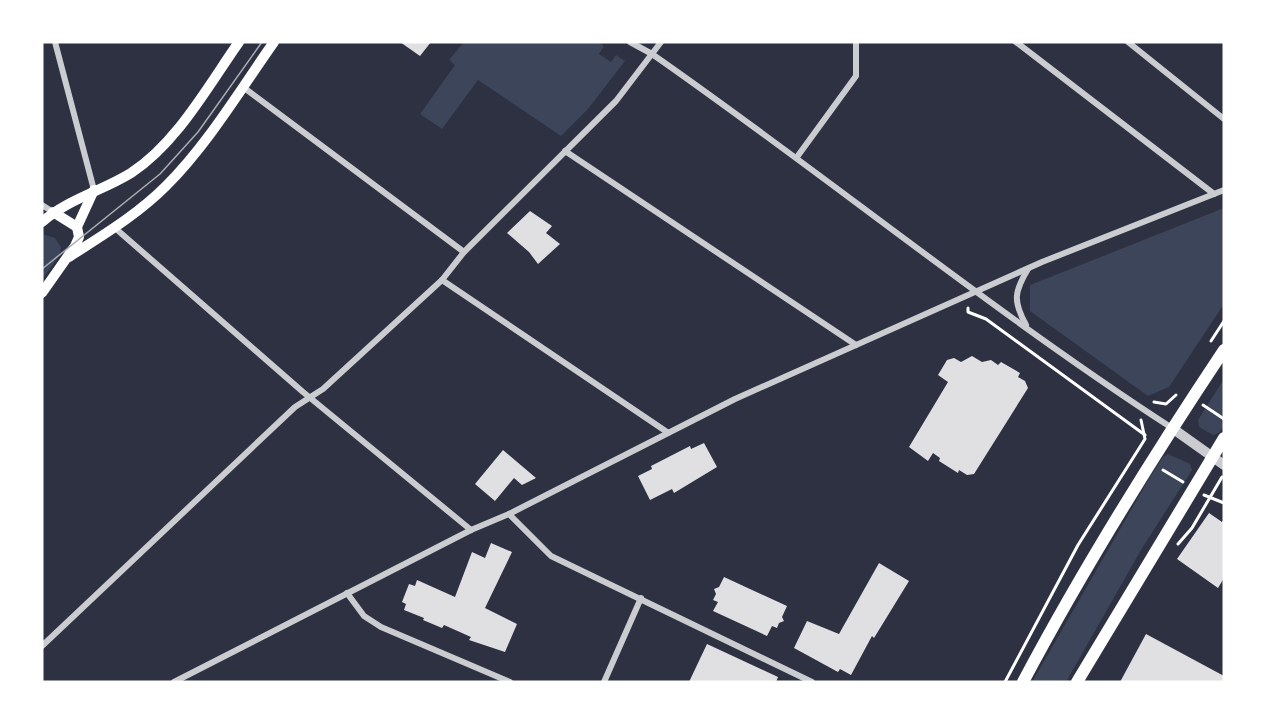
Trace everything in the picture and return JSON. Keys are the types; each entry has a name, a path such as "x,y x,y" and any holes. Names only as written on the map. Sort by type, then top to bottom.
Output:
{"main road":[{"path":"42,222 53,212 129,174 155,151 186,116 239,42"},
{"path":"69,257 116,228 165,187 188,161 274,42"},
{"path":"42,293 69,257 79,237 77,227 94,190"},
{"path":"53,212 77,227"},
{"path":"1023,682 1066,602 1149,461 1224,350"},
{"path":"1077,682 1224,438"}],"street":[{"path":"55,42 94,190"},
{"path":"630,42 652,54 797,157 975,293 1224,465"},
{"path":"42,646 295,407 323,389 442,280 464,252 616,101 661,42"},
{"path":"797,157 856,76 856,42"},
{"path":"1016,42 1214,194"},
{"path":"1128,42 1224,119"},
{"path":"243,87 464,252"},
{"path":"566,151 856,345"},
{"path":"174,682 667,432 1028,268 1224,190"},
{"path":"42,205 53,212"},
{"path":"116,228 310,397 471,530"},
{"path":"1027,327 1018,310 1016,292 1028,268"},
{"path":"442,280 667,432"},
{"path":"509,514 551,555 812,682"},
{"path":"346,593 364,616 381,627 510,682"},
{"path":"604,682 641,598"}],"path":[{"path":"975,293 968,312 986,319 1145,435"},
{"path":"1005,682 1078,545 1136,453 1145,435 1140,421 1154,402 1166,404 1170,402 1179,389"},
{"path":"1136,453 1192,488 1210,498 1224,502"}],"shaded area":[{"path":"464,42 598,42 604,46 599,54 611,62 616,55 625,61 588,109 561,136 478,80 442,129 420,114 455,65 449,60"},
{"path":"1224,208 1224,304 1169,387 1148,396 1030,311 1030,285"},
{"path":"42,234 55,238 61,247 60,254 42,280"},
{"path":"1224,379 1224,425 1219,433 1213,435 1199,427 1198,420"},
{"path":"1168,454 1190,464 1192,470 1141,550 1066,682 1032,682 1150,477 1163,457"}],"building":[{"path":"400,42 431,42 420,56"},
{"path":"530,211 552,226 546,233 560,244 538,264 529,252 507,233"},
{"path":"972,356 982,362 991,360 998,365 1001,362 1020,373 1018,377 1025,381 1028,388 974,474 967,475 959,470 958,473 939,461 940,458 933,453 928,461 909,447 948,382 938,375 947,360 954,358 961,362"},
{"path":"704,443 717,467 674,493 672,489 650,500 638,476 652,469 651,466 690,446 691,449"},
{"path":"503,450 536,478 522,485 514,478 495,501 475,484"},
{"path":"1209,513 1222,522 1224,519 1224,578 1218,588 1177,559"},
{"path":"491,543 512,552 485,608 517,624 505,652 469,640 471,637 444,625 442,628 423,620 424,618 404,610 406,604 402,602 409,584 415,586 417,580 455,597 472,552 485,558"},
{"path":"879,563 909,581 874,638 872,636 851,675 840,669 838,672 794,648 807,621 839,634"},
{"path":"724,577 787,606 782,617 784,621 779,623 777,628 772,626 767,636 713,611 718,602 713,600 716,594 714,589 719,587"},
{"path":"1146,634 1224,676 1224,682 1120,682"},
{"path":"707,644 778,677 776,682 689,682"}],"tram line":[{"path":"42,269 160,174 198,132 262,42"}]}
